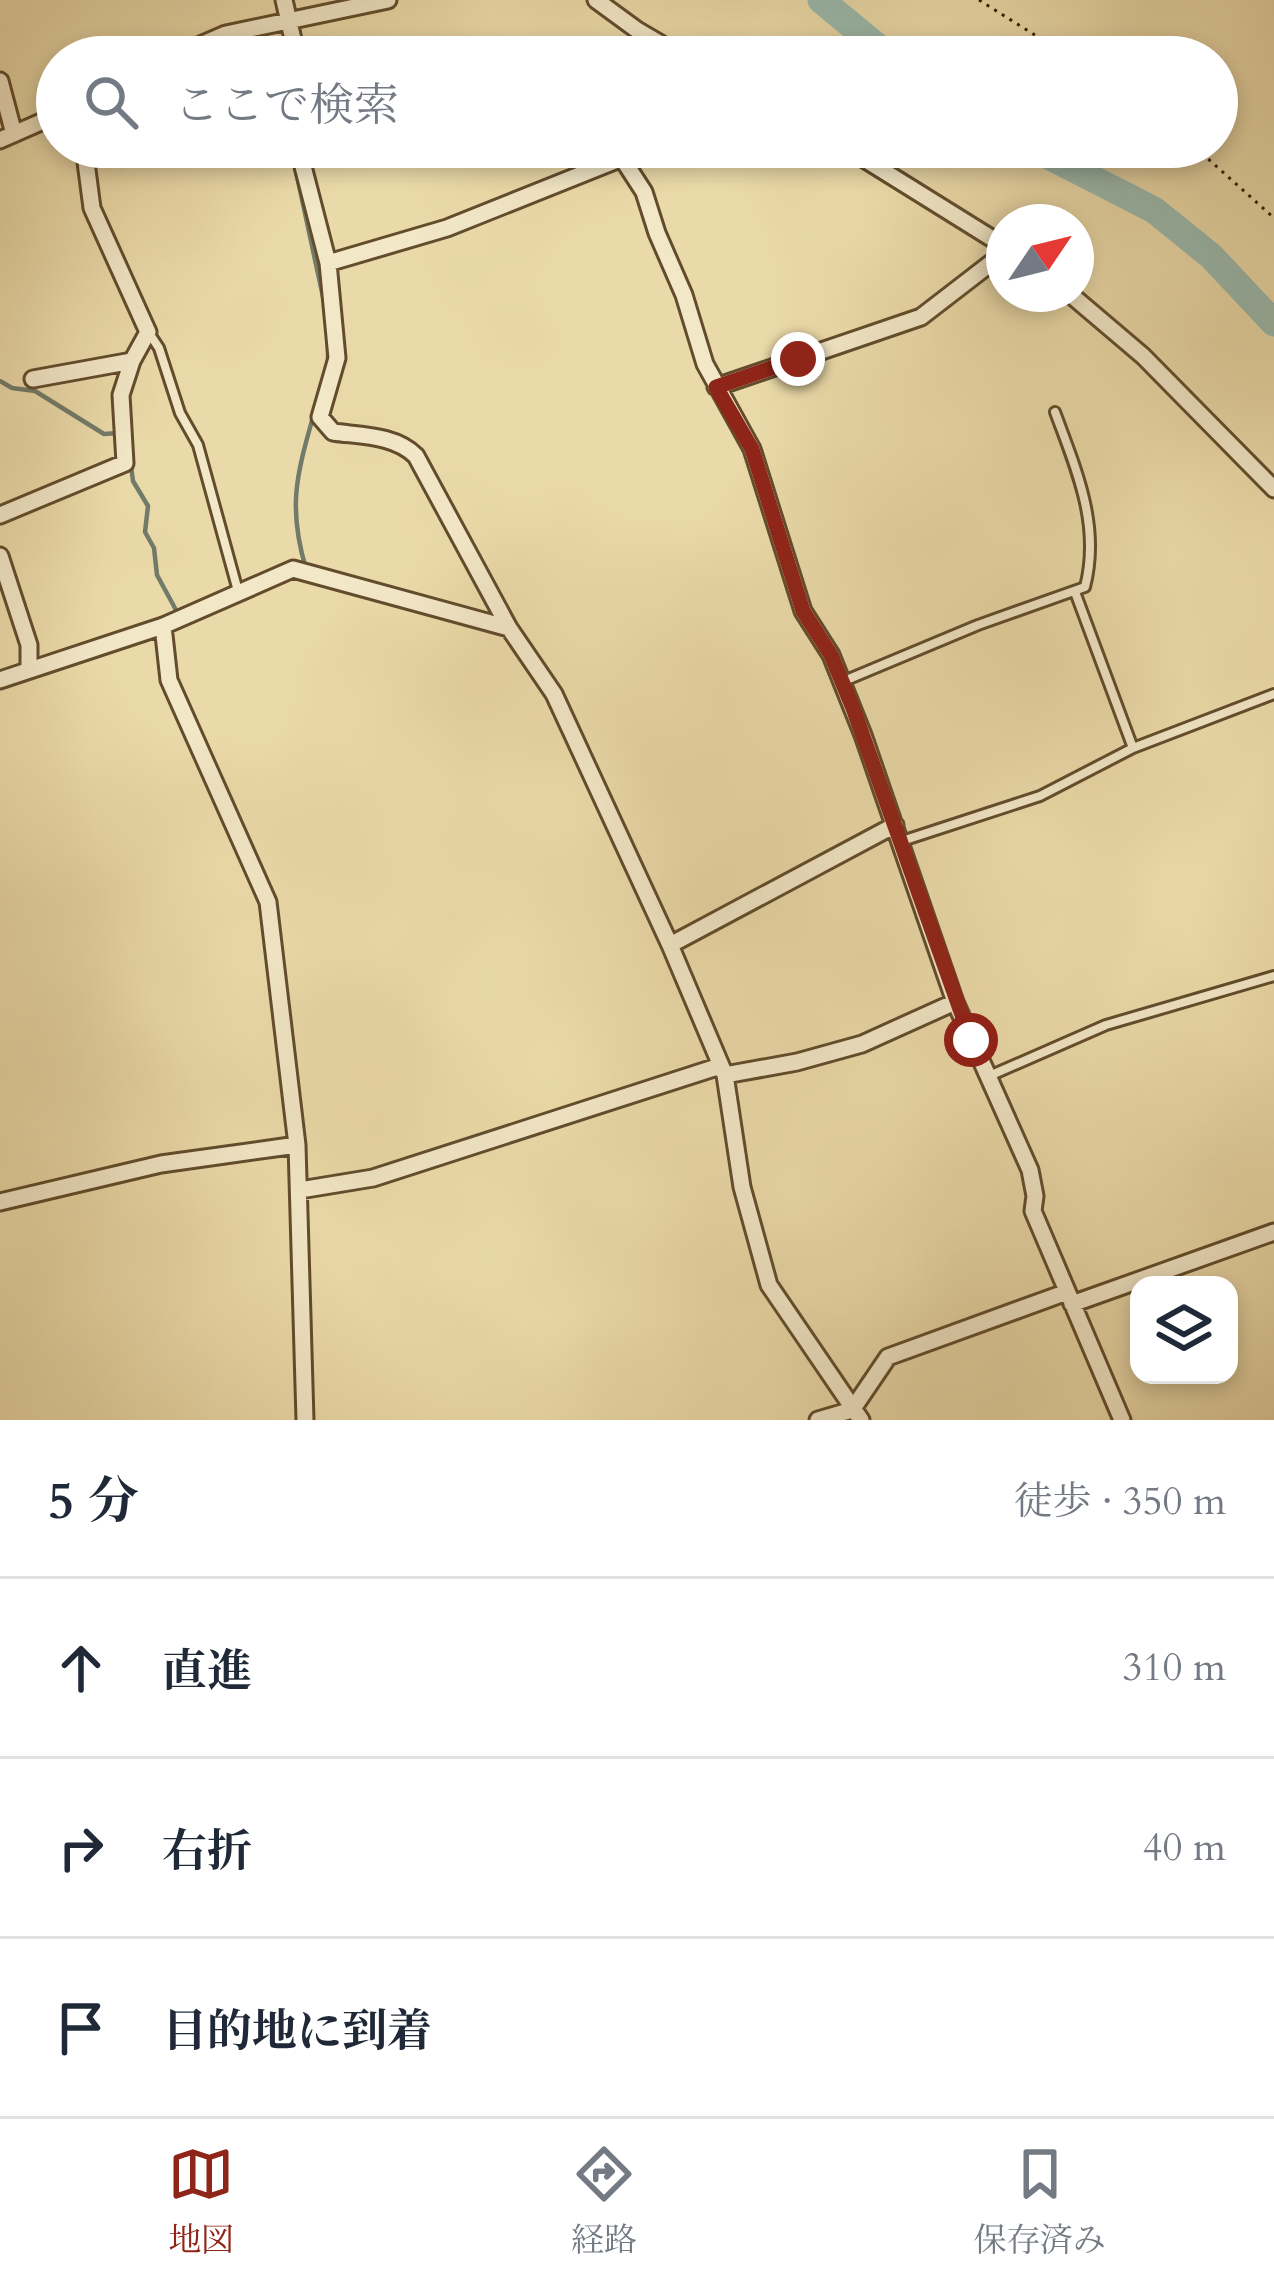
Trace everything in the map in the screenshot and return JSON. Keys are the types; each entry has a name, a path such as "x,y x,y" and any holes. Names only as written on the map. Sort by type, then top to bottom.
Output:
{"street":[{"path":"284,0 290,36"},
{"path":"221,36 388,0"},
{"path":"596,0 647,36"},
{"path":"0,81 7,137 36,124"},
{"path":"0,515 125,463 121,395 148,332 92,208 87,168"},
{"path":"303,168 328,263 337,358 320,416 333,432 390,440 416,456 509,628 554,694 723,1071 742,1187 769,1286 857,1415"},
{"path":"328,263 447,228 597,168"},
{"path":"628,168 644,192 716,387 752,449 803,611 842,682 955,1002 1030,1170 1033,1211 1122,1420"},
{"path":"878,168 986,237"},
{"path":"716,387 921,317 986,264"},
{"path":"1091,312 1143,356 1274,489"},
{"path":"33,379 132,361"},
{"path":"0,556 29,645 29,669"},
{"path":"0,680 163,626 293,568 509,628"},
{"path":"163,626 169,680 268,902 297,1145 305,1420"},
{"path":"670,945 898,833"},
{"path":"300,1190 373,1178 723,1071 797,1062 862,1044 955,1002"},
{"path":"0,1202 161,1164 297,1145"},
{"path":"857,1415 888,1357 1274,1232"},
{"path":"818,1420 857,1415"}],"lane":[{"path":"148,332 160,347 180,413 198,445 238,591"},
{"path":"842,682 1085,587 1090,565 1086,495 1055,412"},
{"path":"1075,591 1133,748"},
{"path":"898,833 1040,796 1133,748 1274,694"},
{"path":"987,1077 1106,1025 1274,976"}],"path":[{"path":"979,0 1036,36"},
{"path":"1218,168 1274,218"}],"waterway":[{"path":"821,0 865,36"},
{"path":"295,168 325,306"},
{"path":"1072,168 1154,210 1211,256 1274,323"},
{"path":"328,341 328,366"},
{"path":"0,381 35,391 104,434 118,433"},
{"path":"306,569 296,493 313,417"},
{"path":"131,466 133,481 148,506 145,532 154,548 157,575 176,610"}],"route":[{"path":"798,359 716,387 752,449 803,611 831,655 853,708 971,1040"}]}
